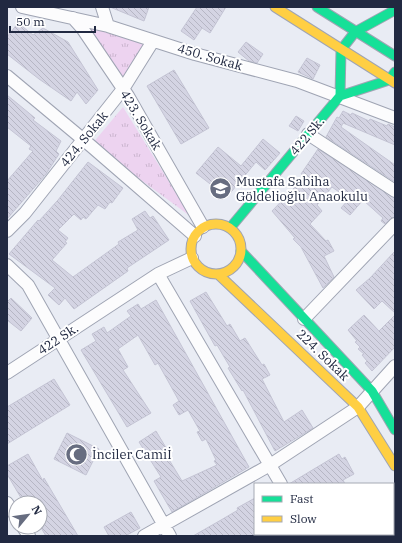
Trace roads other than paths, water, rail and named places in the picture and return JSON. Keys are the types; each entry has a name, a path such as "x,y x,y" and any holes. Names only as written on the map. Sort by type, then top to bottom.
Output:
{"street":[{"name":"450. Sokak","path":"22,7 108,26 153,41 297,81 395,118"},
{"path":"102,7 108,26"},
{"path":"275,7 392,82"},
{"path":"317,7 395,56"},
{"path":"392,82 340,96 341,50 355,32 395,10"},
{"name":"423. Sokak","path":"73,18 82,28 123,89 203,227"},
{"name":"424. Sokak","path":"7,231 83,140 123,89 153,41"},
{"path":"392,82 395,72"},
{"path":"7,76 194,236"},
{"name":"422 Sk.","path":"230,228 340,96"},
{"path":"308,134 395,191"},
{"path":"215,224 230,228 236,234 240,242 240,259 235,267 228,272 219,275 202,271 192,258 190,250 194,236 203,227 215,224"},
{"path":"304,319 395,224"},
{"name":"224. Sokak","path":"241,251 372,391 395,430"},
{"name":"422 Sk.","path":"7,372 158,274 192,258"},
{"path":"7,265 28,285 170,536"},
{"path":"158,274 280,483"},
{"name":"224. Sokak","path":"219,275 358,407 395,466"},
{"path":"144,536 270,464 358,407 395,366"}],"place":[{"name":"Mustafa Sabiha Göldelioğlu Anaokulu","path":"221,188"},
{"name":"İnciler Camiİ","path":"76,454"}]}
